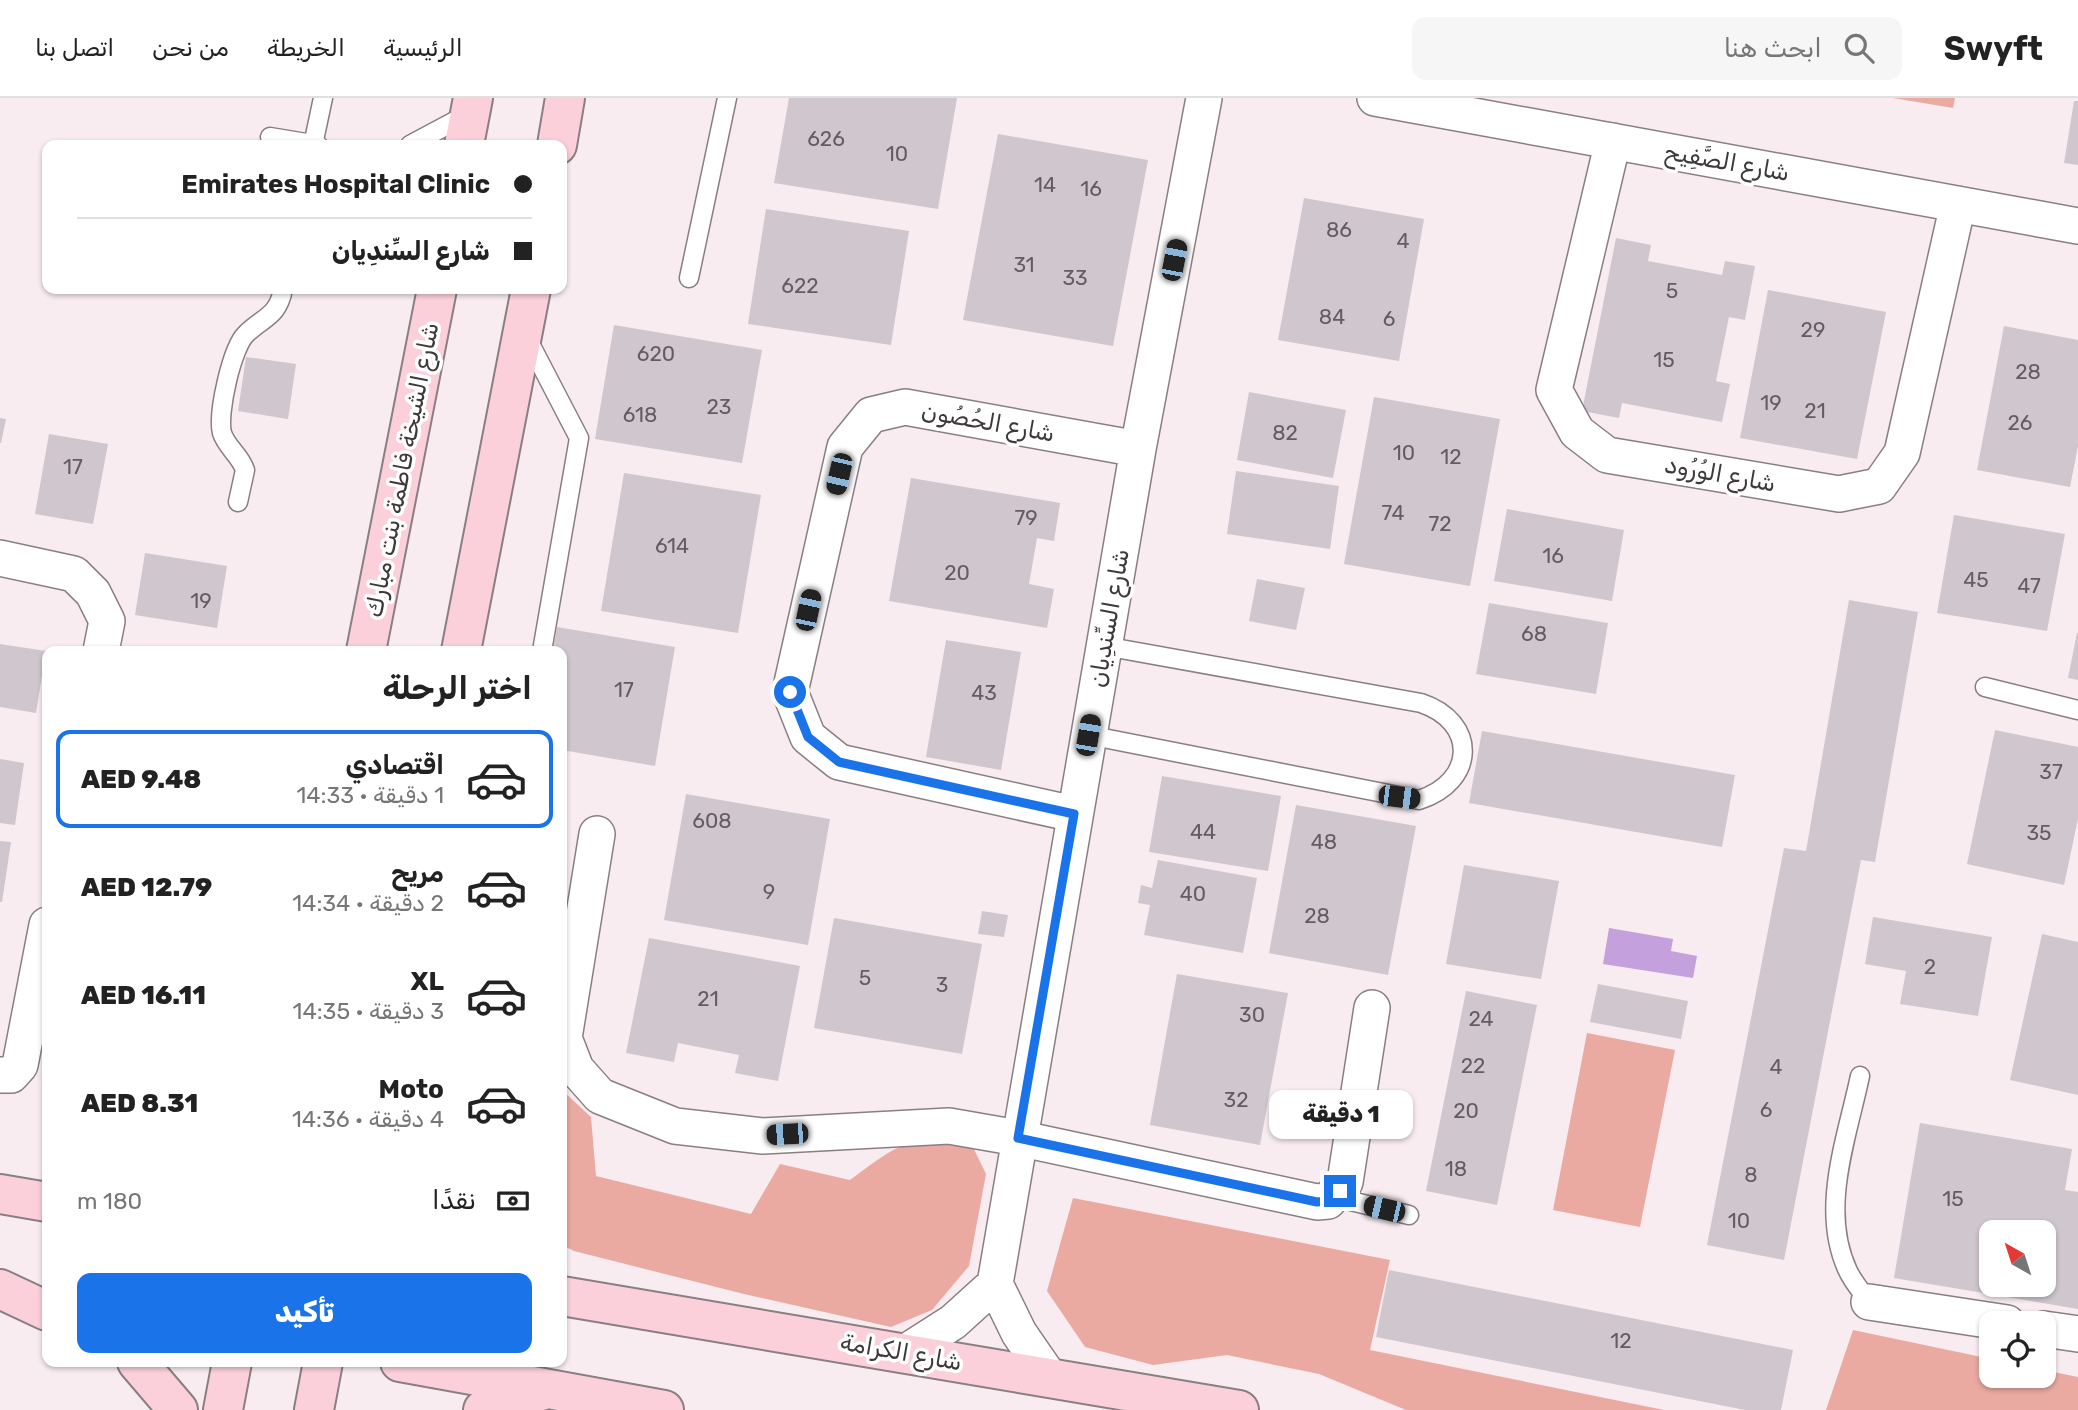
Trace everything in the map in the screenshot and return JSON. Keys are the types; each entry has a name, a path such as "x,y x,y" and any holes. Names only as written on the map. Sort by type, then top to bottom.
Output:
{"main road":[{"path":"557,140 565,98"},
{"name":"شارع الشيخة فاطمة بنت مبارك","path":"367,646 436,294"},
{"path":"462,646 530,294"},
{"path":"0,1194 42,1201"},
{"path":"0,1287 42,1293"},
{"path":"0,1287 42,1308"},
{"name":"شارع الكرامة","path":"567,1295 1239,1410"},
{"path":"141,1367 178,1410"},
{"path":"223,1410 231,1367"},
{"path":"314,1410 322,1367"},
{"path":"429,1367 664,1410"},
{"path":"483,1410 553,1388"}],"street":[{"name":"شارع السِّندِيان","path":"995,1284 1138,449 1204,98"},
{"name":"شارع الصَّفِيح","path":"1376,98 2078,226"},
{"name":"شارع الوُرُود","path":"1613,141 1553,390 1577,432 1607,455 1839,494 1879,485 1902,453 1958,204"},
{"name":"شارع الحُصُون","path":"1074,814 839,762 808,737 790,692 845,447 871,415 905,407 1138,449"},
{"path":"0,558 74,574 93,593 107,621 102,646"},
{"path":"567,1019 597,834"},
{"path":"0,1074 10,1075 20,1065 42,951"},
{"path":"567,1046 576,1069 600,1096 675,1126 763,1136 949,1126 1018,1138 1317,1202 1335,1197 1345,1182 1373,1008"},
{"path":"906,1352 953,1322 995,1284 1019,1333 1049,1378"},
{"path":"1869,1302 1979,1319"},
{"path":"2056,1331 2078,1334"}],"lane":[{"path":"316,140 323,98"},
{"path":"689,278 727,98"},
{"path":"421,140 469,119"},
{"path":"270,137 287,140"},
{"path":"239,502 246,470 225,440 221,419 235,348 243,337 272,314 282,294"},
{"path":"524,331 579,438 543,646"},
{"path":"1088,735 1419,800 1438,794 1454,781 1462,762 1462,742 1455,723 1440,709 1104,646"},
{"path":"1985,687 2078,710"},
{"path":"1860,1076 1834,1209 1836,1233 1844,1261 1869,1302"},
{"path":"1335,1197 1409,1215"}],"shaded area":[{"path":"1893,98 1955,98 1953,108"},
{"path":"1609,928 1673,939 1671,951 1697,956 1693,978 1603,964"},
{"path":"1587,1033 1675,1050 1640,1227 1553,1210"},
{"path":"567,1095 591,1117 596,1176 751,1214 780,1164 850,1180 894,1150 917,1142 932,1141 971,1143 986,1174 969,1266 932,1310 891,1327 744,1294 567,1248"},
{"path":"1073,1198 1390,1260 1370,1350 1664,1410 1406,1410 1319,1374 1227,1355 1153,1365 1085,1347 1047,1291"},
{"path":"1853,1330 1979,1356 1979,1388 2056,1388 2056,1372 2078,1377 2078,1410 1826,1410"}],"building":[{"path":"789,98 957,98 938,209 774,183"},
{"path":"2074,101 2078,101 2078,165 2064,163"},
{"path":"998,134 1148,160 1113,346 963,320"},
{"path":"1304,198 1424,219 1399,361 1278,340"},
{"path":"766,209 909,231 891,345 748,324"},
{"path":"1616,238 1651,245 1648,261 1722,275 1725,261 1755,266 1745,320 1729,317 1716,381 1730,384 1722,422 1622,403 1619,418 1582,411"},
{"path":"1768,290 1886,312 1857,459 1740,438"},
{"path":"614,325 762,350 742,463 595,439"},
{"path":"2004,326 2078,340 2078,446 2070,487 1977,470"},
{"path":"246,357 296,364 288,419 238,411"},
{"path":"1249,392 1346,410 1333,478 1237,460"},
{"path":"1374,397 1500,419 1470,586 1344,564"},
{"path":"0,418 6,419 1,443 0,443"},
{"path":"49,434 108,444 93,524 35,514"},
{"path":"1236,471 1339,486 1330,549 1227,534"},
{"path":"624,473 761,495 738,633 601,611"},
{"path":"911,478 1060,503 1054,541 1037,538 1029,584 1054,589 1047,628 889,601"},
{"path":"1507,509 1624,530 1612,601 1494,581"},
{"path":"1954,515 2065,534 2047,631 1937,613"},
{"path":"145,553 227,566 217,628 135,615"},
{"path":"1257,579 1305,588 1296,630 1249,621"},
{"path":"1849,600 1918,612 1875,862 1861,860 1784,1260 1707,1245 1784,848 1806,851"},
{"path":"1489,603 1608,623 1596,694 1476,674"},
{"path":"557,627 675,647 655,766 567,751 567,646 554,646"},
{"path":"2078,633 2078,680 2068,678"},
{"path":"946,640 1021,652 1001,770 926,757"},
{"path":"0,644 42,650 42,676 36,713 0,707"},
{"path":"1995,730 2078,747 2078,819 2064,885 1967,864"},
{"path":"1482,731 1735,775 1722,847 1469,803"},
{"path":"0,759 24,763 15,825 0,823"},
{"path":"1162,776 1281,796 1268,871 1149,852"},
{"path":"686,794 830,819 808,945 664,920"},
{"path":"1296,805 1416,826 1388,975 1269,953"},
{"path":"0,841 11,842 2,902 0,902"},
{"path":"1158,860 1257,878 1243,953 1144,935 1150,905 1138,903 1141,885 1152,888"},
{"path":"1464,865 1559,881 1541,979 1446,964"},
{"path":"982,911 1008,915 1004,937 978,934"},
{"path":"1873,917 1992,937 1978,1016 1900,1004 1906,971 1865,964"},
{"path":"834,918 982,944 962,1054 814,1028"},
{"path":"2042,934 2078,942 2078,1095 2010,1080"},
{"path":"649,938 800,966 778,1081 735,1073 739,1055 678,1043 674,1062 626,1053"},
{"path":"1177,974 1288,993 1260,1145 1150,1125"},
{"path":"1598,984 1688,1001 1681,1039 1590,1022"},
{"path":"1466,991 1537,1005 1497,1205 1426,1191"},
{"path":"1920,1123 2072,1149 2065,1190 2078,1192 2078,1309 2007,1297 2056,1297 2056,1220 1979,1220 1979,1292 1894,1278"},
{"path":"1389,1270 1793,1350 1781,1410 1745,1410 1376,1337"}],"route":[{"path":"790,692 808,737 839,762 1074,814 1018,1138 1317,1202 1328,1201 1340,1191"}]}
